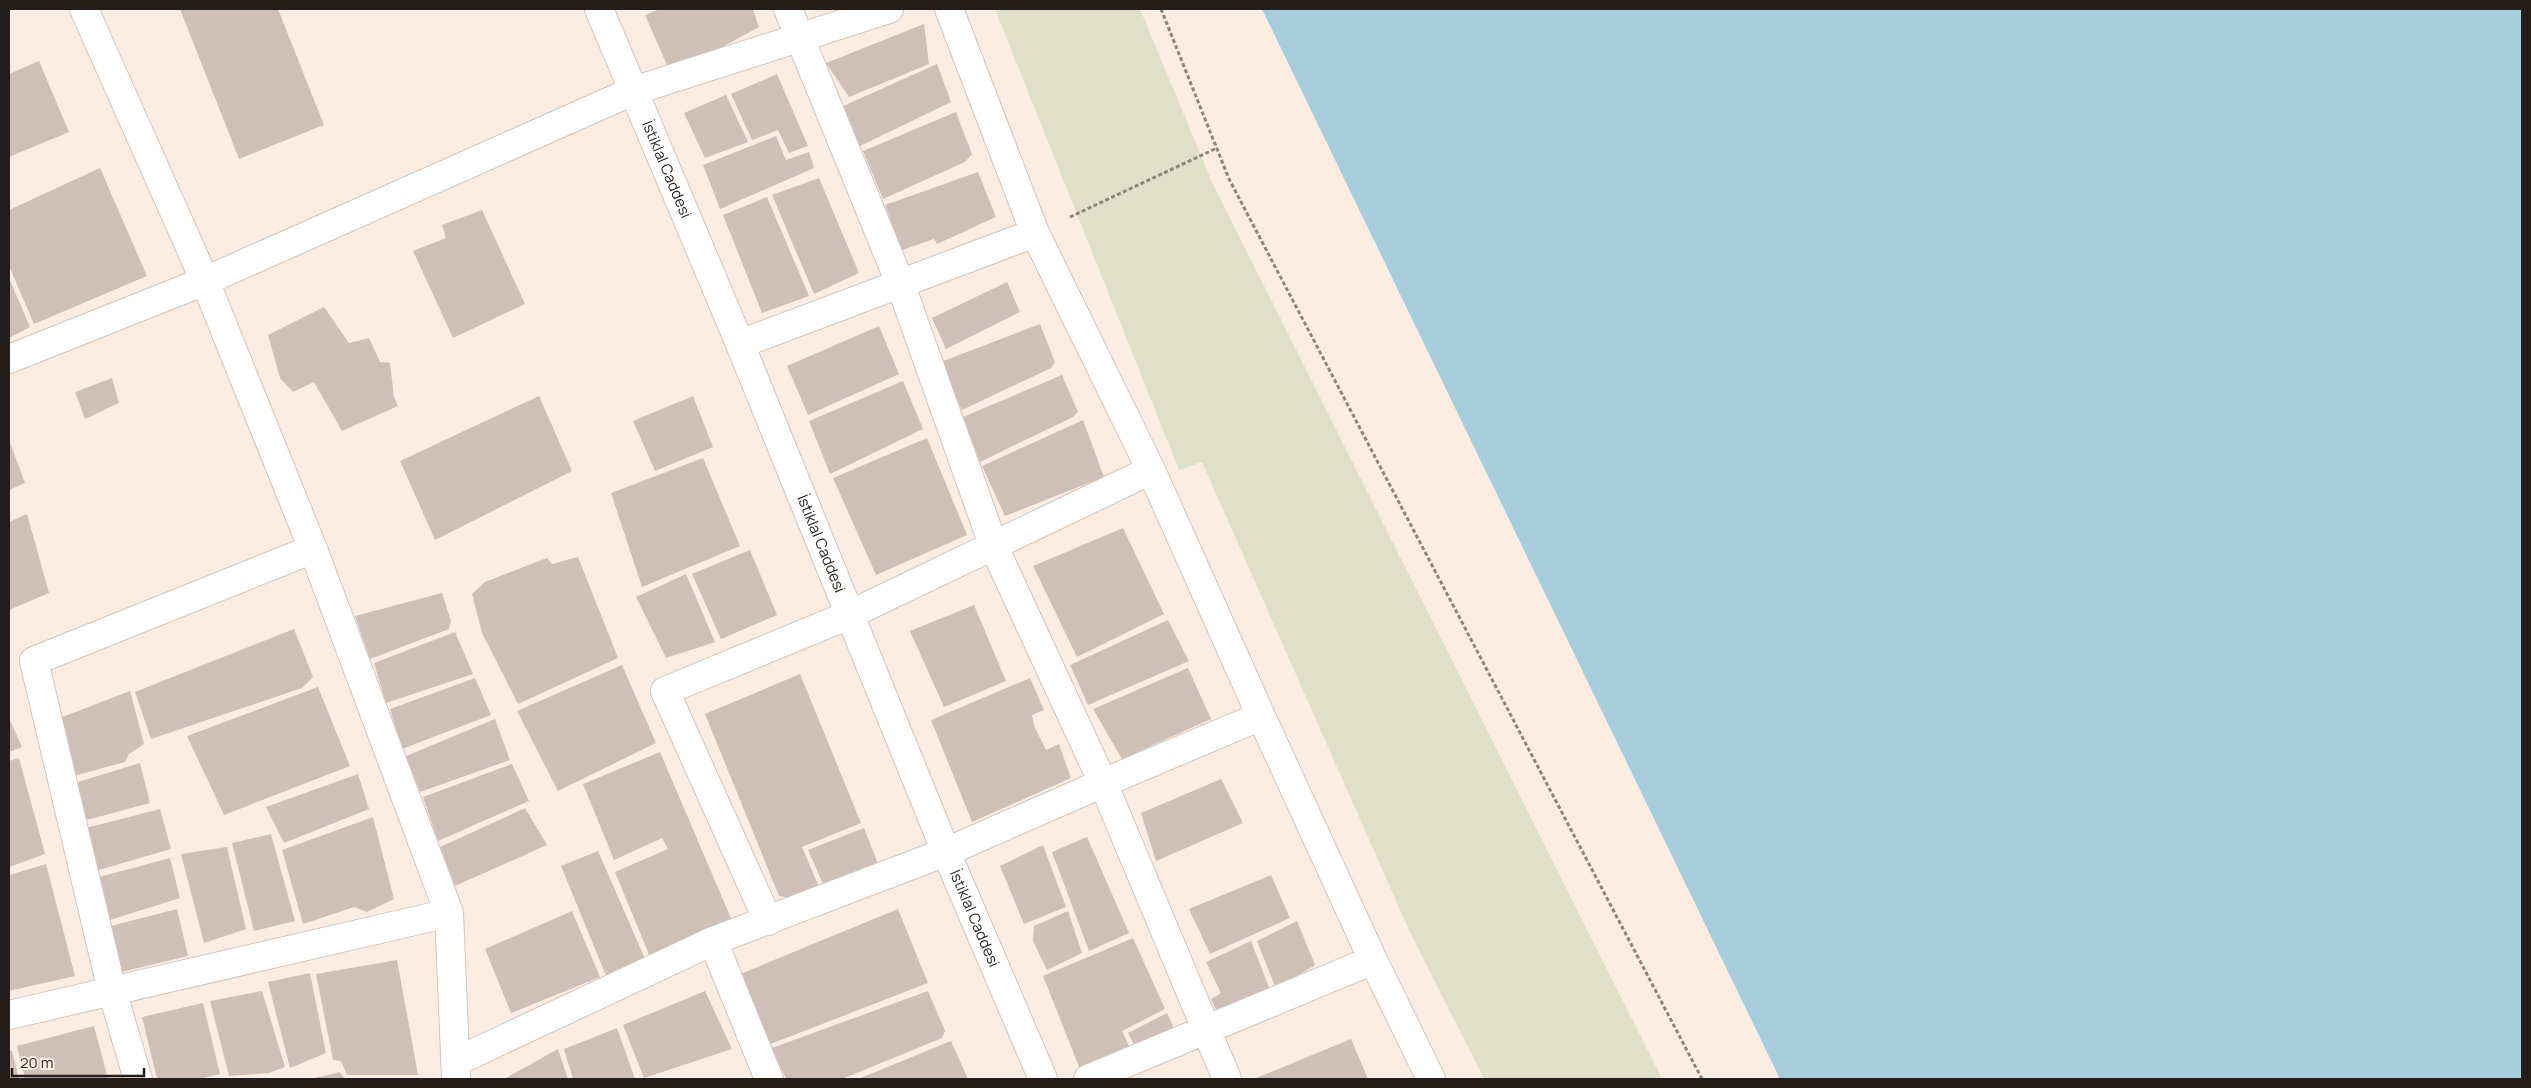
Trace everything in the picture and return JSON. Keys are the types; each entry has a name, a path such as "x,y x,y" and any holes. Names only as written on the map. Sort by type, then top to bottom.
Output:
{"street":[{"path":"84,9 205,281 313,549 449,913 456,1071 713,941 946,852 1261,716"},
{"name":"İstiklal Caddesi","path":"599,9 740,344 946,852 1043,1079"},
{"path":"788,9 900,283 994,547 1103,783 1227,1079"},
{"path":"9,360 205,281 633,91 889,9"},
{"path":"949,9 1035,233 1152,470 1372,960 1430,1079"},
{"path":"740,344 1035,233"},
{"path":"768,921 665,691 849,615 1152,470"},
{"path":"138,1079 112,991 34,661 313,549"},
{"path":"9,1015 449,913"},
{"path":"713,941 769,1079"},
{"path":"1088,1079 1372,960"}],"path":[{"path":"1161,9 1229,179 1702,1079"},
{"path":"1035,233 1217,148"}],"green space":[{"path":"995,9 1140,9 1212,182 1662,1079 1484,1079 1409,930 1202,462 1179,470"}],"water":[{"path":"1262,9 2522,9 2522,1079 1780,1079"}],"building":[{"path":"180,9 278,9 324,125 239,159"},
{"path":"660,9 753,9 759,27 711,53 667,65 645,15"},
{"path":"924,24 929,64 849,97 826,63"},
{"path":"39,61 69,132 9,157 9,74"},
{"path":"937,64 951,102 858,147 841,107"},
{"path":"777,74 808,146 789,153 778,130 752,140 731,94"},
{"path":"726,95 748,142 705,158 684,113"},
{"path":"956,112 972,154 965,162 883,199 863,151"},
{"path":"776,136 786,160 809,152 814,168 720,209 703,165"},
{"path":"100,168 147,276 34,324 9,266 9,210"},
{"path":"978,172 996,217 937,244 934,239 902,250 885,205"},
{"path":"819,178 859,273 814,294 772,195"},
{"path":"767,197 809,296 762,313 723,215"},
{"path":"482,210 525,304 453,338 413,251 446,238 442,225"},
{"path":"9,278 30,327 9,338"},
{"path":"1007,282 1020,312 946,349 932,318"},
{"path":"324,307 349,343 369,338 380,362 390,363 394,397 398,406 342,431 314,382 293,392 280,378 268,335"},
{"path":"1040,324 1055,362 1051,368 962,410 938,363"},
{"path":"879,326 899,374 808,415 787,366"},
{"path":"1062,375 1078,412 1073,417 980,462 963,417"},
{"path":"112,378 119,403 85,419 75,392"},
{"path":"903,381 923,429 830,474 809,421"},
{"path":"539,396 572,471 435,540 400,461"},
{"path":"693,396 713,447 655,471 633,421"},
{"path":"1083,420 1104,477 1005,516 982,466"},
{"path":"927,438 967,535 876,575 833,478"},
{"path":"9,440 25,483 9,490"},
{"path":"703,458 740,546 642,587 611,493"},
{"path":"27,514 49,593 9,610 9,522"},
{"path":"1123,528 1164,614 1077,657 1033,566"},
{"path":"750,550 777,615 721,639 692,574"},
{"path":"578,557 618,658 518,704 482,633 472,594 485,582 547,558 552,564"},
{"path":"686,574 715,642 666,658 636,597"},
{"path":"442,593 451,621 449,629 370,659 355,616"},
{"path":"974,605 1006,681 944,707 910,631"},
{"path":"1168,620 1189,661 1088,705 1070,665"},
{"path":"294,629 313,677 302,688 151,739 135,692"},
{"path":"455,632 473,674 386,703 374,663"},
{"path":"622,665 656,743 558,791 517,711"},
{"path":"1188,668 1211,719 1122,759 1093,709"},
{"path":"800,674 861,823 802,847 819,887 796,899 779,896 705,714"},
{"path":"475,678 491,715 402,749 390,709"},
{"path":"1030,678 1044,710 1032,715 1035,728 1046,750 1059,744 1071,778 972,822 931,720"},
{"path":"318,687 350,766 224,815 187,736"},
{"path":"130,691 144,744 129,754 125,762 63,779 57,719"},
{"path":"9,718 22,747 9,752"},
{"path":"495,719 510,760 420,792 406,756"},
{"path":"660,752 733,923 650,957 615,872 668,849 662,838 614,860 583,784"},
{"path":"19,758 45,854 9,867 9,761"},
{"path":"140,763 150,803 76,823 65,786"},
{"path":"512,764 529,801 438,841 423,797"},
{"path":"358,774 369,809 284,843 266,807"},
{"path":"1221,779 1243,823 1156,861 1141,813"},
{"path":"525,808 547,845 455,886 440,847"},
{"path":"160,809 171,849 92,872 82,829"},
{"path":"373,817 394,899 367,912 354,907 303,924 282,850"},
{"path":"864,828 878,864 825,889 808,850"},
{"path":"271,834 295,921 254,931 232,843"},
{"path":"1087,837 1129,933 1089,951 1052,852"},
{"path":"1043,845 1066,907 1024,924 1000,866"},
{"path":"227,847 246,929 204,943 181,854"},
{"path":"598,851 646,961 607,978 561,866"},
{"path":"170,858 180,898 107,921 92,879"},
{"path":"46,864 75,976 9,991 9,875"},
{"path":"1271,875 1290,918 1210,954 1189,909"},
{"path":"177,909 188,956 117,973 107,927"},
{"path":"898,909 928,983 768,1045 738,975"},
{"path":"572,911 600,977 511,1013 485,949"},
{"path":"1068,911 1082,953 1047,970 1033,941 1034,926"},
{"path":"1297,921 1315,965 1276,989 1257,941"},
{"path":"1133,938 1165,1009 1122,1031 1130,1048 1083,1077 1043,976"},
{"path":"1251,941 1270,990 1218,1014 1211,999 1221,993 1206,962"},
{"path":"397,960 418,1075 347,1075 341,1061 333,1060 316,974"},
{"path":"310,973 326,1053 290,1068 268,982"},
{"path":"262,991 285,1067 269,1073 229,1076 210,1001"},
{"path":"705,991 732,1049 644,1078 623,1025"},
{"path":"928,991 945,1031 942,1038 842,1079 786,1079 772,1048"},
{"path":"203,1003 220,1074 199,1079 157,1079 142,1017"},
{"path":"1167,1013 1175,1030 1137,1050 1128,1033"},
{"path":"94,1026 108,1079 25,1079 17,1046"},
{"path":"617,1028 635,1079 573,1079 564,1049"},
{"path":"1351,1039 1368,1079 1254,1079"},
{"path":"951,1041 968,1079 858,1079"},
{"path":"558,1049 568,1079 504,1079"},
{"path":"9,1051 12,1051 19,1079 9,1079"},
{"path":"340,1072 345,1079 311,1079"}]}
